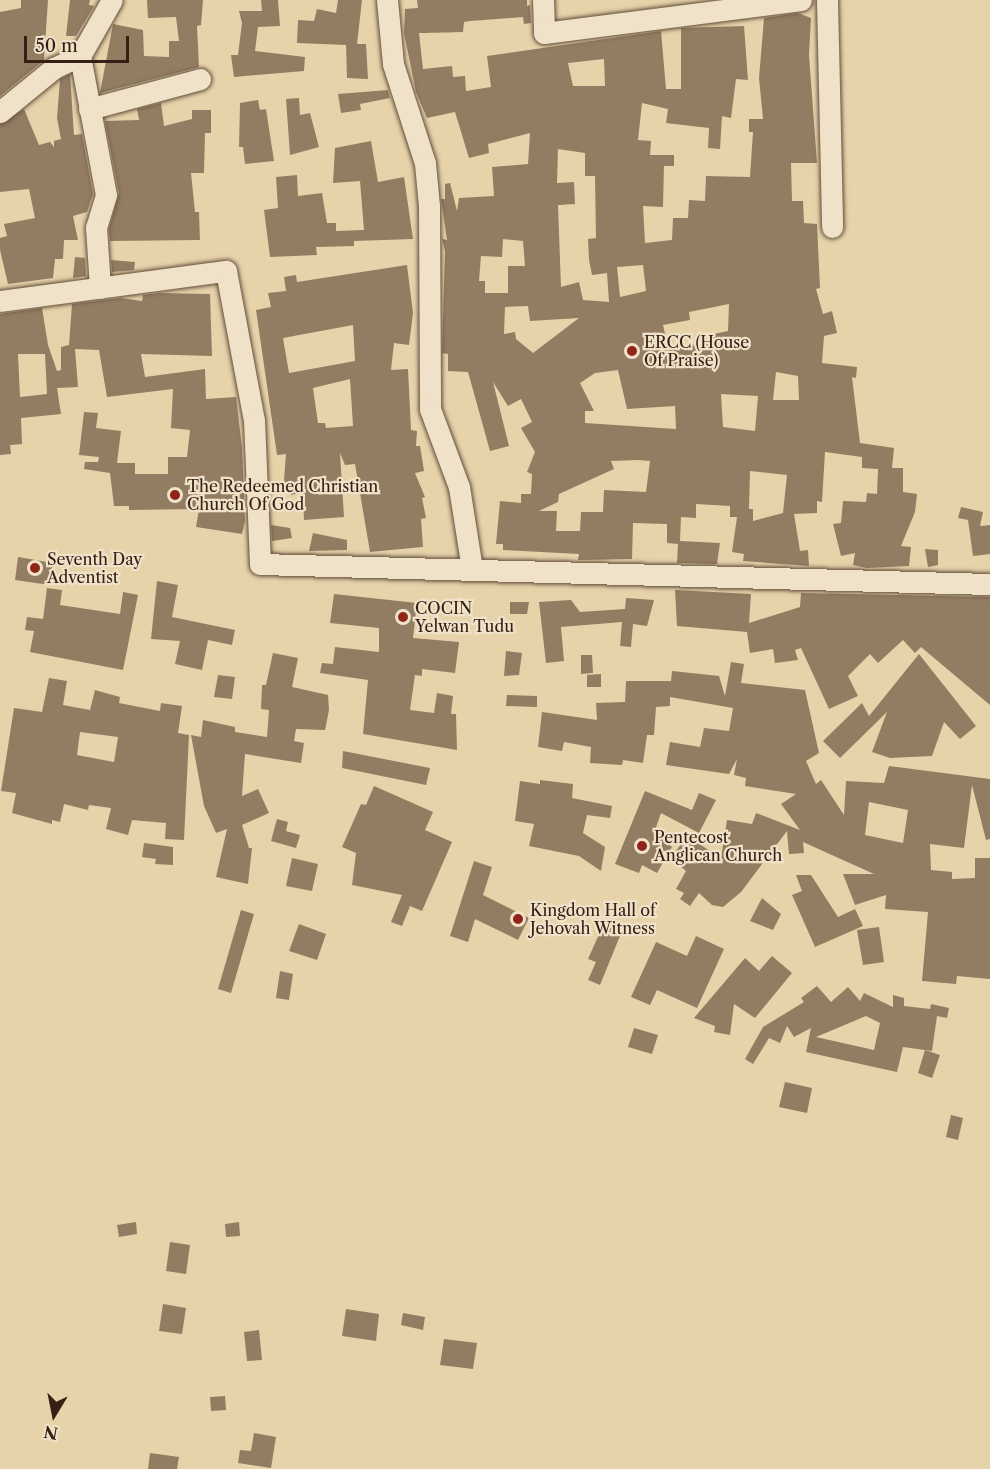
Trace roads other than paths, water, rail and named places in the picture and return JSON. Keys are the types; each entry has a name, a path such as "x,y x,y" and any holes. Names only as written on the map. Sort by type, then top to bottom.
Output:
{"street":[{"path":"0,112 54,68 80,56 112,0"},
{"path":"387,0 393,64 424,164 429,206 430,409 459,487 472,569"},
{"path":"543,0 544,33 801,0"},
{"path":"827,0 832,227"},
{"path":"80,56 106,195 96,227 100,288"},
{"path":"89,109 200,79"},
{"path":"0,301 226,271 254,420 260,564 990,584"}],"place":[{"name":"ERCC (House Of Praise)","path":"632,351"},
{"name":"The Redeemed Christian Church Of God","path":"175,495"},
{"name":"Seventh Day Adventist","path":"35,568"},
{"name":"COCIN Yelwan Tudu","path":"403,617"},
{"name":"Pentecost Anglican Church","path":"642,846"},
{"name":"Kingdom Hall of Jehovah Witness","path":"518,919"}]}
